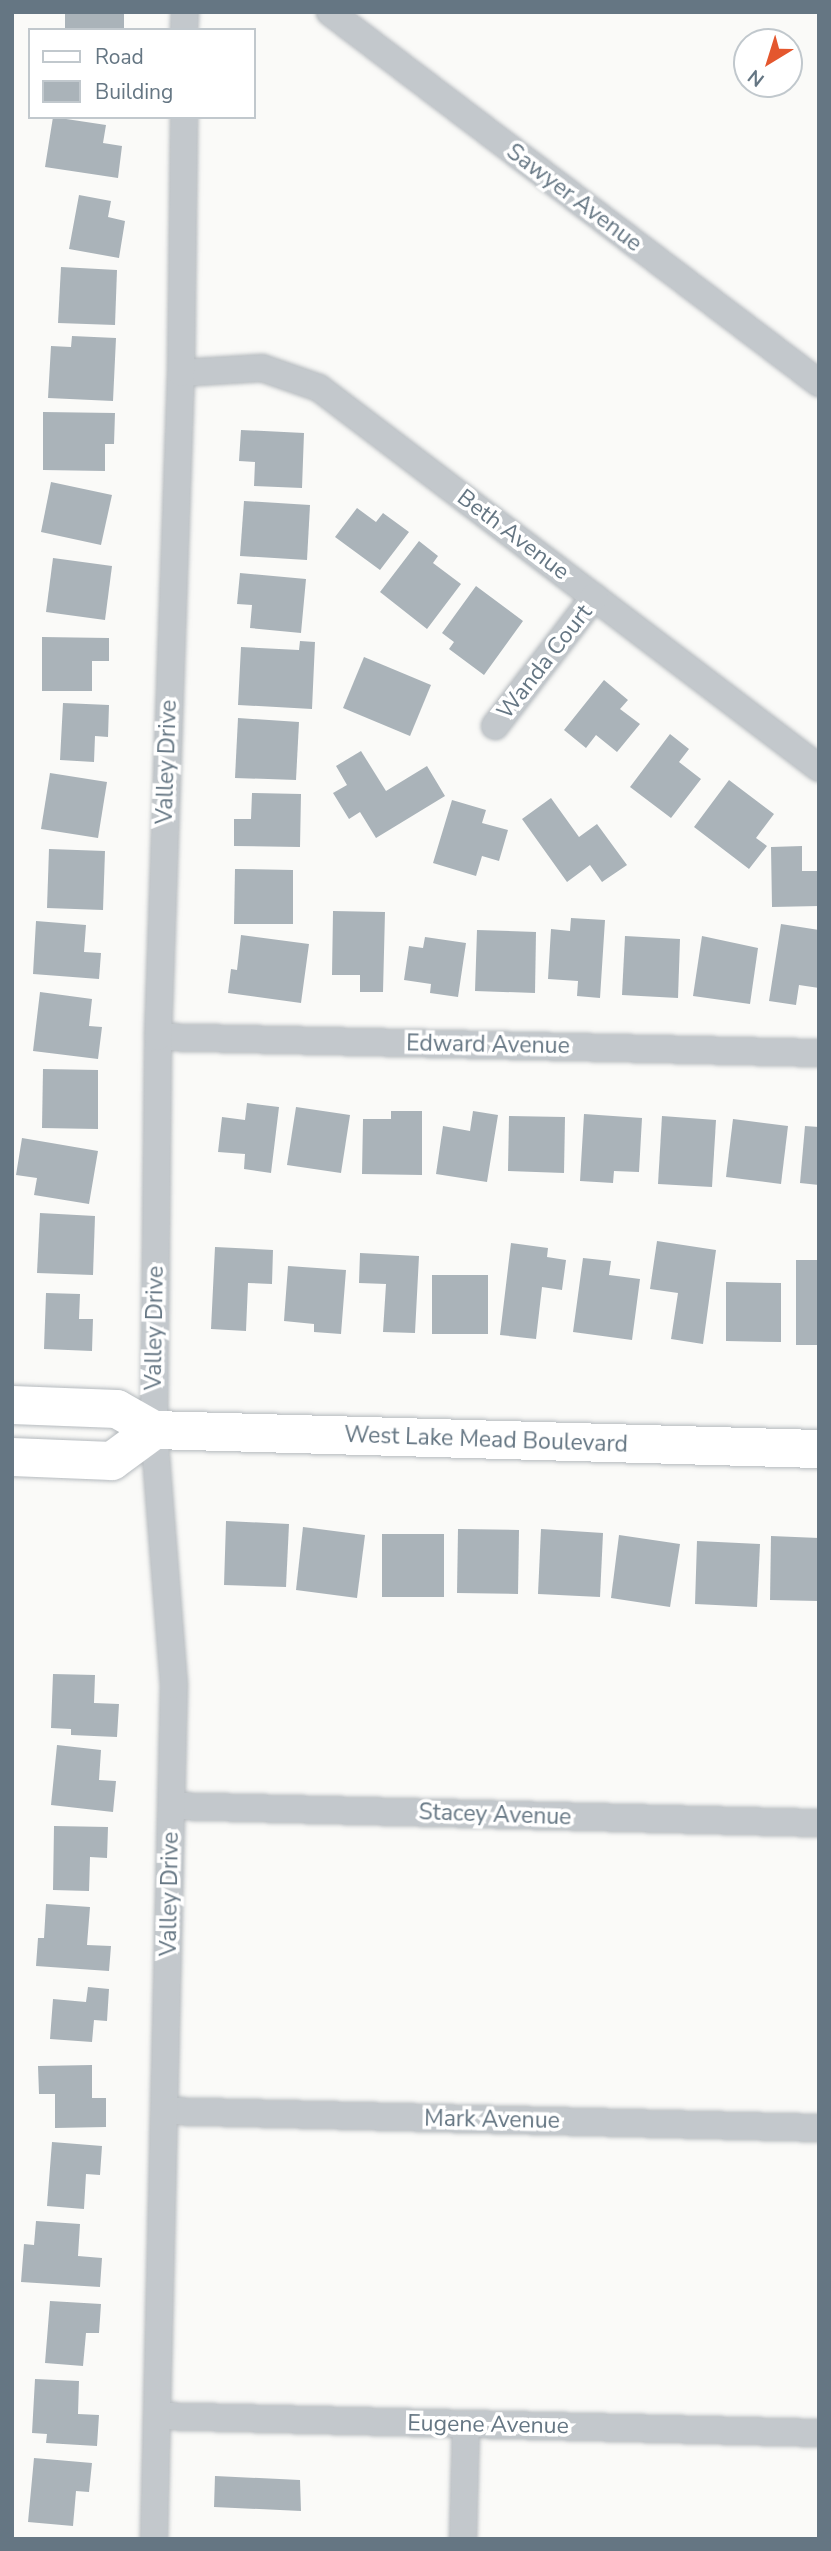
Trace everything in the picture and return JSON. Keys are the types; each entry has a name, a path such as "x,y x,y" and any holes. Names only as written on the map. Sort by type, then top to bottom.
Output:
{"main road":[{"name":"West Lake Mead Boulevard","path":"12,1405 117,1409 154,1430 819,1449"},
{"path":"12,1457 112,1461 154,1430"}],"street":[{"name":"Sawyer Avenue","path":"330,12 819,383"},
{"name":"Valley Drive","path":"154,2539 174,1685 154,1430 158,1037 181,373 184,119"},
{"name":"Beth Avenue","path":"181,373 262,368 319,388 819,768"},
{"name":"Wanda Court","path":"495,726 594,597"},
{"name":"Edward Avenue","path":"158,1037 819,1053"},
{"name":"Stacey Avenue","path":"172,1806 819,1823"},
{"name":"Mark Avenue","path":"165,2111 819,2128"},
{"name":"Eugene Avenue","path":"157,2416 819,2432"},
{"path":"463,2539 466,2424"}],"building":[{"path":"65,12 124,12 124,28 65,28"},
{"path":"53,119 106,125 103,143 122,146 118,178 45,167"},
{"path":"79,195 111,201 108,217 125,221 119,258 69,249"},
{"path":"61,267 117,270 115,325 58,323"},
{"path":"72,336 116,338 113,401 48,398 51,346 71,347"},
{"path":"43,412 115,413 114,444 105,444 105,471 43,470"},
{"path":"241,430 304,433 302,488 254,486 255,462 239,461"},
{"path":"51,482 112,495 101,545 41,532"},
{"path":"244,501 310,505 307,560 240,556"},
{"path":"357,508 376,522 383,513 409,532 380,570 335,537"},
{"path":"419,541 438,556 433,563 461,584 427,629 380,592"},
{"path":"53,558 112,566 105,620 46,612"},
{"path":"240,573 306,579 301,633 250,628 252,605 237,604"},
{"path":"476,586 523,621 484,675 449,649 454,642 442,633"},
{"path":"42,637 109,638 109,661 92,661 92,691 42,691"},
{"path":"300,641 315,642 312,709 238,705 241,647 299,650"},
{"path":"364,657 431,685 410,736 343,708"},
{"path":"604,680 628,700 620,709 640,724 617,752 596,735 586,748 564,730"},
{"path":"63,703 109,705 108,737 95,736 94,762 60,760"},
{"path":"238,718 299,722 296,780 235,778"},
{"path":"670,734 689,749 679,762 701,779 671,818 630,787"},
{"path":"361,751 386,791 427,766 445,796 376,838 360,812 349,819 333,793 347,785 336,766"},
{"path":"50,773 107,782 98,838 41,829"},
{"path":"729,780 774,814 756,838 767,846 749,869 694,827"},
{"path":"252,793 301,794 300,847 234,846 234,819 251,819"},
{"path":"551,798 579,837 597,824 627,865 602,882 590,865 567,882 522,819"},
{"path":"452,800 486,810 482,823 508,830 499,861 482,856 476,876 433,863"},
{"path":"802,846 802,871 819,871 819,906 772,907 771,847"},
{"path":"49,849 105,851 103,910 47,908"},
{"path":"235,869 293,870 293,924 234,924"},
{"path":"333,911 385,912 383,992 360,992 360,975 332,975"},
{"path":"571,918 605,920 600,998 577,996 578,981 548,979 551,929 570,931"},
{"path":"36,921 86,925 84,952 101,953 99,979 33,974"},
{"path":"781,924 819,930 819,988 799,985 796,1005 769,1001"},
{"path":"477,930 536,932 535,993 475,991"},
{"path":"241,935 309,944 301,1003 228,993 231,969 237,970"},
{"path":"625,936 680,939 678,998 622,995"},
{"path":"702,936 758,948 750,1004 693,996"},
{"path":"425,937 466,943 458,997 430,993 431,984 404,980 409,946 423,948"},
{"path":"40,992 92,999 89,1026 102,1027 98,1059 33,1051"},
{"path":"43,1069 98,1070 98,1129 42,1128"},
{"path":"247,1103 279,1107 271,1173 244,1169 245,1154 218,1152 222,1117 245,1120"},
{"path":"296,1107 350,1115 341,1173 287,1165"},
{"path":"391,1111 422,1111 422,1175 362,1174 363,1119 391,1119"},
{"path":"473,1111 498,1115 487,1182 436,1174 443,1126 470,1131"},
{"path":"584,1114 642,1118 639,1172 614,1171 613,1183 580,1181"},
{"path":"509,1116 565,1117 564,1173 508,1171"},
{"path":"662,1116 716,1120 712,1187 658,1184"},
{"path":"733,1119 788,1126 781,1184 726,1177"},
{"path":"805,1126 819,1127 819,1185 800,1183"},
{"path":"22,1138 98,1151 89,1204 34,1195 37,1178 16,1175"},
{"path":"40,1213 95,1216 93,1275 37,1273"},
{"path":"657,1241 716,1250 703,1344 671,1339 678,1293 650,1289"},
{"path":"511,1243 548,1248 547,1257 566,1260 562,1290 542,1287 536,1339 500,1335"},
{"path":"215,1247 273,1250 272,1284 248,1283 246,1331 211,1329"},
{"path":"360,1253 419,1256 415,1333 383,1332 386,1284 359,1283"},
{"path":"583,1258 611,1261 609,1275 640,1279 632,1340 573,1332"},
{"path":"796,1260 819,1260 819,1345 796,1345"},
{"path":"288,1266 346,1270 341,1334 314,1332 314,1324 284,1321"},
{"path":"432,1275 488,1275 488,1334 432,1334"},
{"path":"726,1282 781,1283 781,1342 726,1341"},
{"path":"46,1293 80,1294 79,1319 93,1319 92,1351 44,1349"},
{"path":"226,1521 289,1524 286,1587 224,1585"},
{"path":"303,1527 365,1535 357,1598 296,1590"},
{"path":"458,1529 519,1530 518,1594 457,1593"},
{"path":"541,1529 603,1533 600,1597 538,1594"},
{"path":"382,1534 444,1534 444,1597 382,1597"},
{"path":"619,1535 680,1544 670,1607 611,1598"},
{"path":"771,1536 819,1538 819,1601 770,1600"},
{"path":"697,1541 760,1544 757,1607 695,1604"},
{"path":"53,1674 95,1675 94,1703 119,1704 117,1737 71,1735 71,1729 51,1728"},
{"path":"57,1745 101,1750 99,1780 116,1781 113,1812 51,1805"},
{"path":"54,1826 108,1827 107,1858 90,1857 89,1891 53,1890"},
{"path":"46,1904 90,1907 87,1945 111,1946 109,1971 36,1966 38,1938 44,1938"},
{"path":"88,1987 109,1989 107,2021 94,2020 92,2042 50,2039 53,1999 86,2002"},
{"path":"92,2065 92,2098 106,2098 106,2127 55,2128 55,2094 39,2094 38,2066"},
{"path":"52,2142 102,2146 100,2175 86,2174 84,2209 47,2206"},
{"path":"36,2221 80,2224 78,2256 102,2258 100,2287 21,2282 24,2244 34,2245"},
{"path":"50,2301 101,2304 99,2333 86,2333 83,2366 45,2363"},
{"path":"35,2379 79,2381 78,2414 99,2415 97,2446 46,2443 47,2434 32,2433"},
{"path":"34,2458 92,2463 89,2492 76,2491 73,2526 28,2522"},
{"path":"215,2476 300,2480 301,2511 214,2507"}]}
